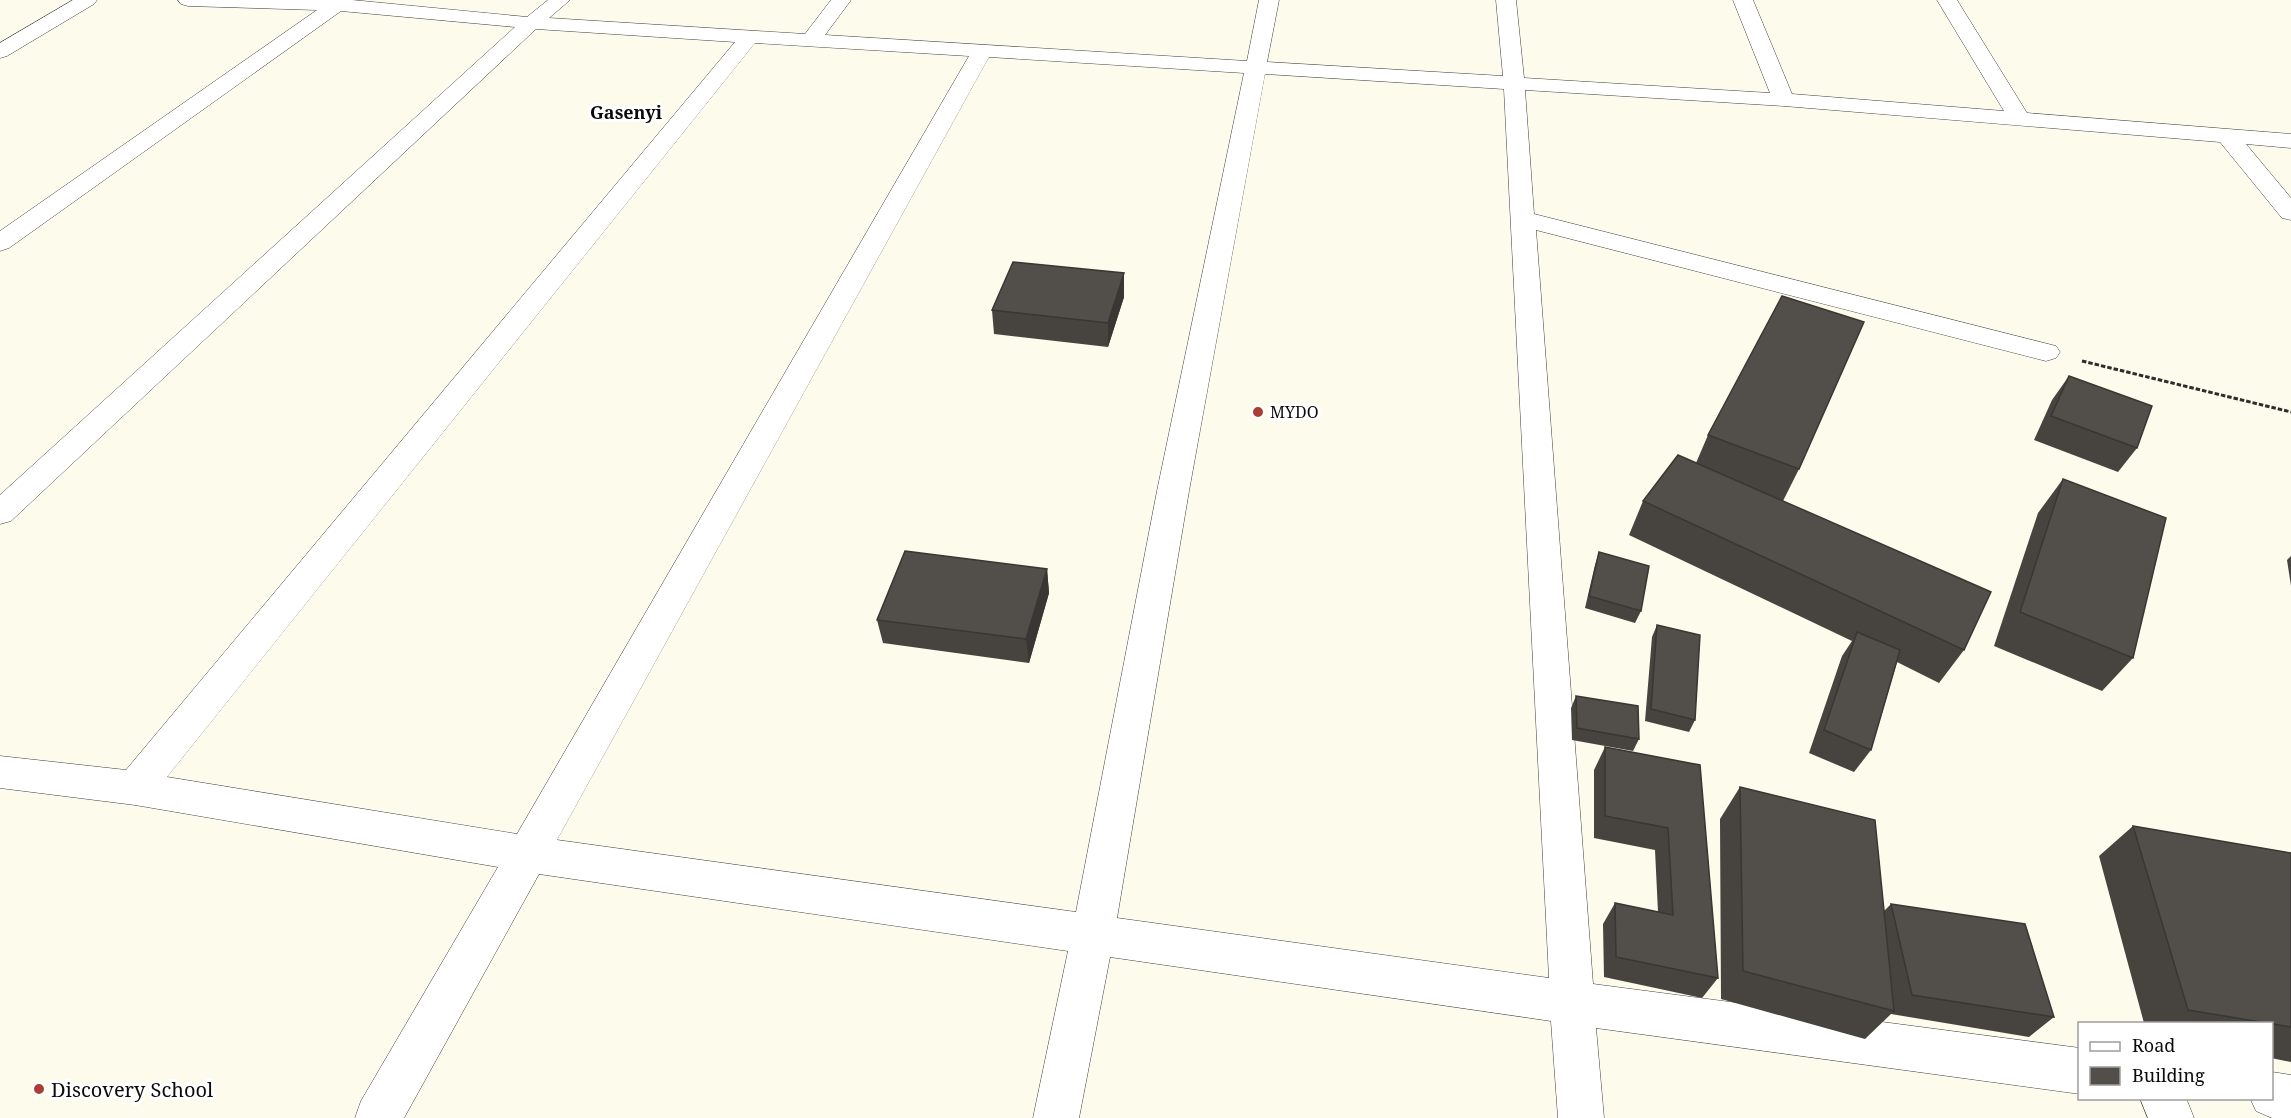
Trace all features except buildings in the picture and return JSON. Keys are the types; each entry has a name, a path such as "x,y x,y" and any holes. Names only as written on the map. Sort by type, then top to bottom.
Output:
{"street":[{"path":"0,51 87,0"},
{"path":"188,0 340,3 531,23 1784,100 2291,141"},
{"path":"0,513 531,23 561,0"},
{"path":"812,40 841,0"},
{"path":"1056,1118 1093,933 1173,491 1269,0"},
{"path":"1506,0 1514,84 1581,1118"},
{"path":"1743,0 1784,100"},
{"path":"1947,0 2020,120"},
{"path":"0,243 340,3"},
{"path":"135,788 750,36"},
{"path":"378,1118 983,49"},
{"path":"2226,135 2291,213"},
{"path":"1523,219 2046,352"},
{"path":"0,772 135,788 528,854 1572,1003 2078,1071"},
{"path":"2273,1095 2291,1098"},
{"path":"2164,1100 2171,1118"}],"path":[{"path":"2046,352 2291,412"}],"place":[{"name":"MYDO","path":"1258,412"},
{"name":"Discovery School","path":"39,1089"}],"district":[{"name":"Gasenyi","path":"626,112"}]}
